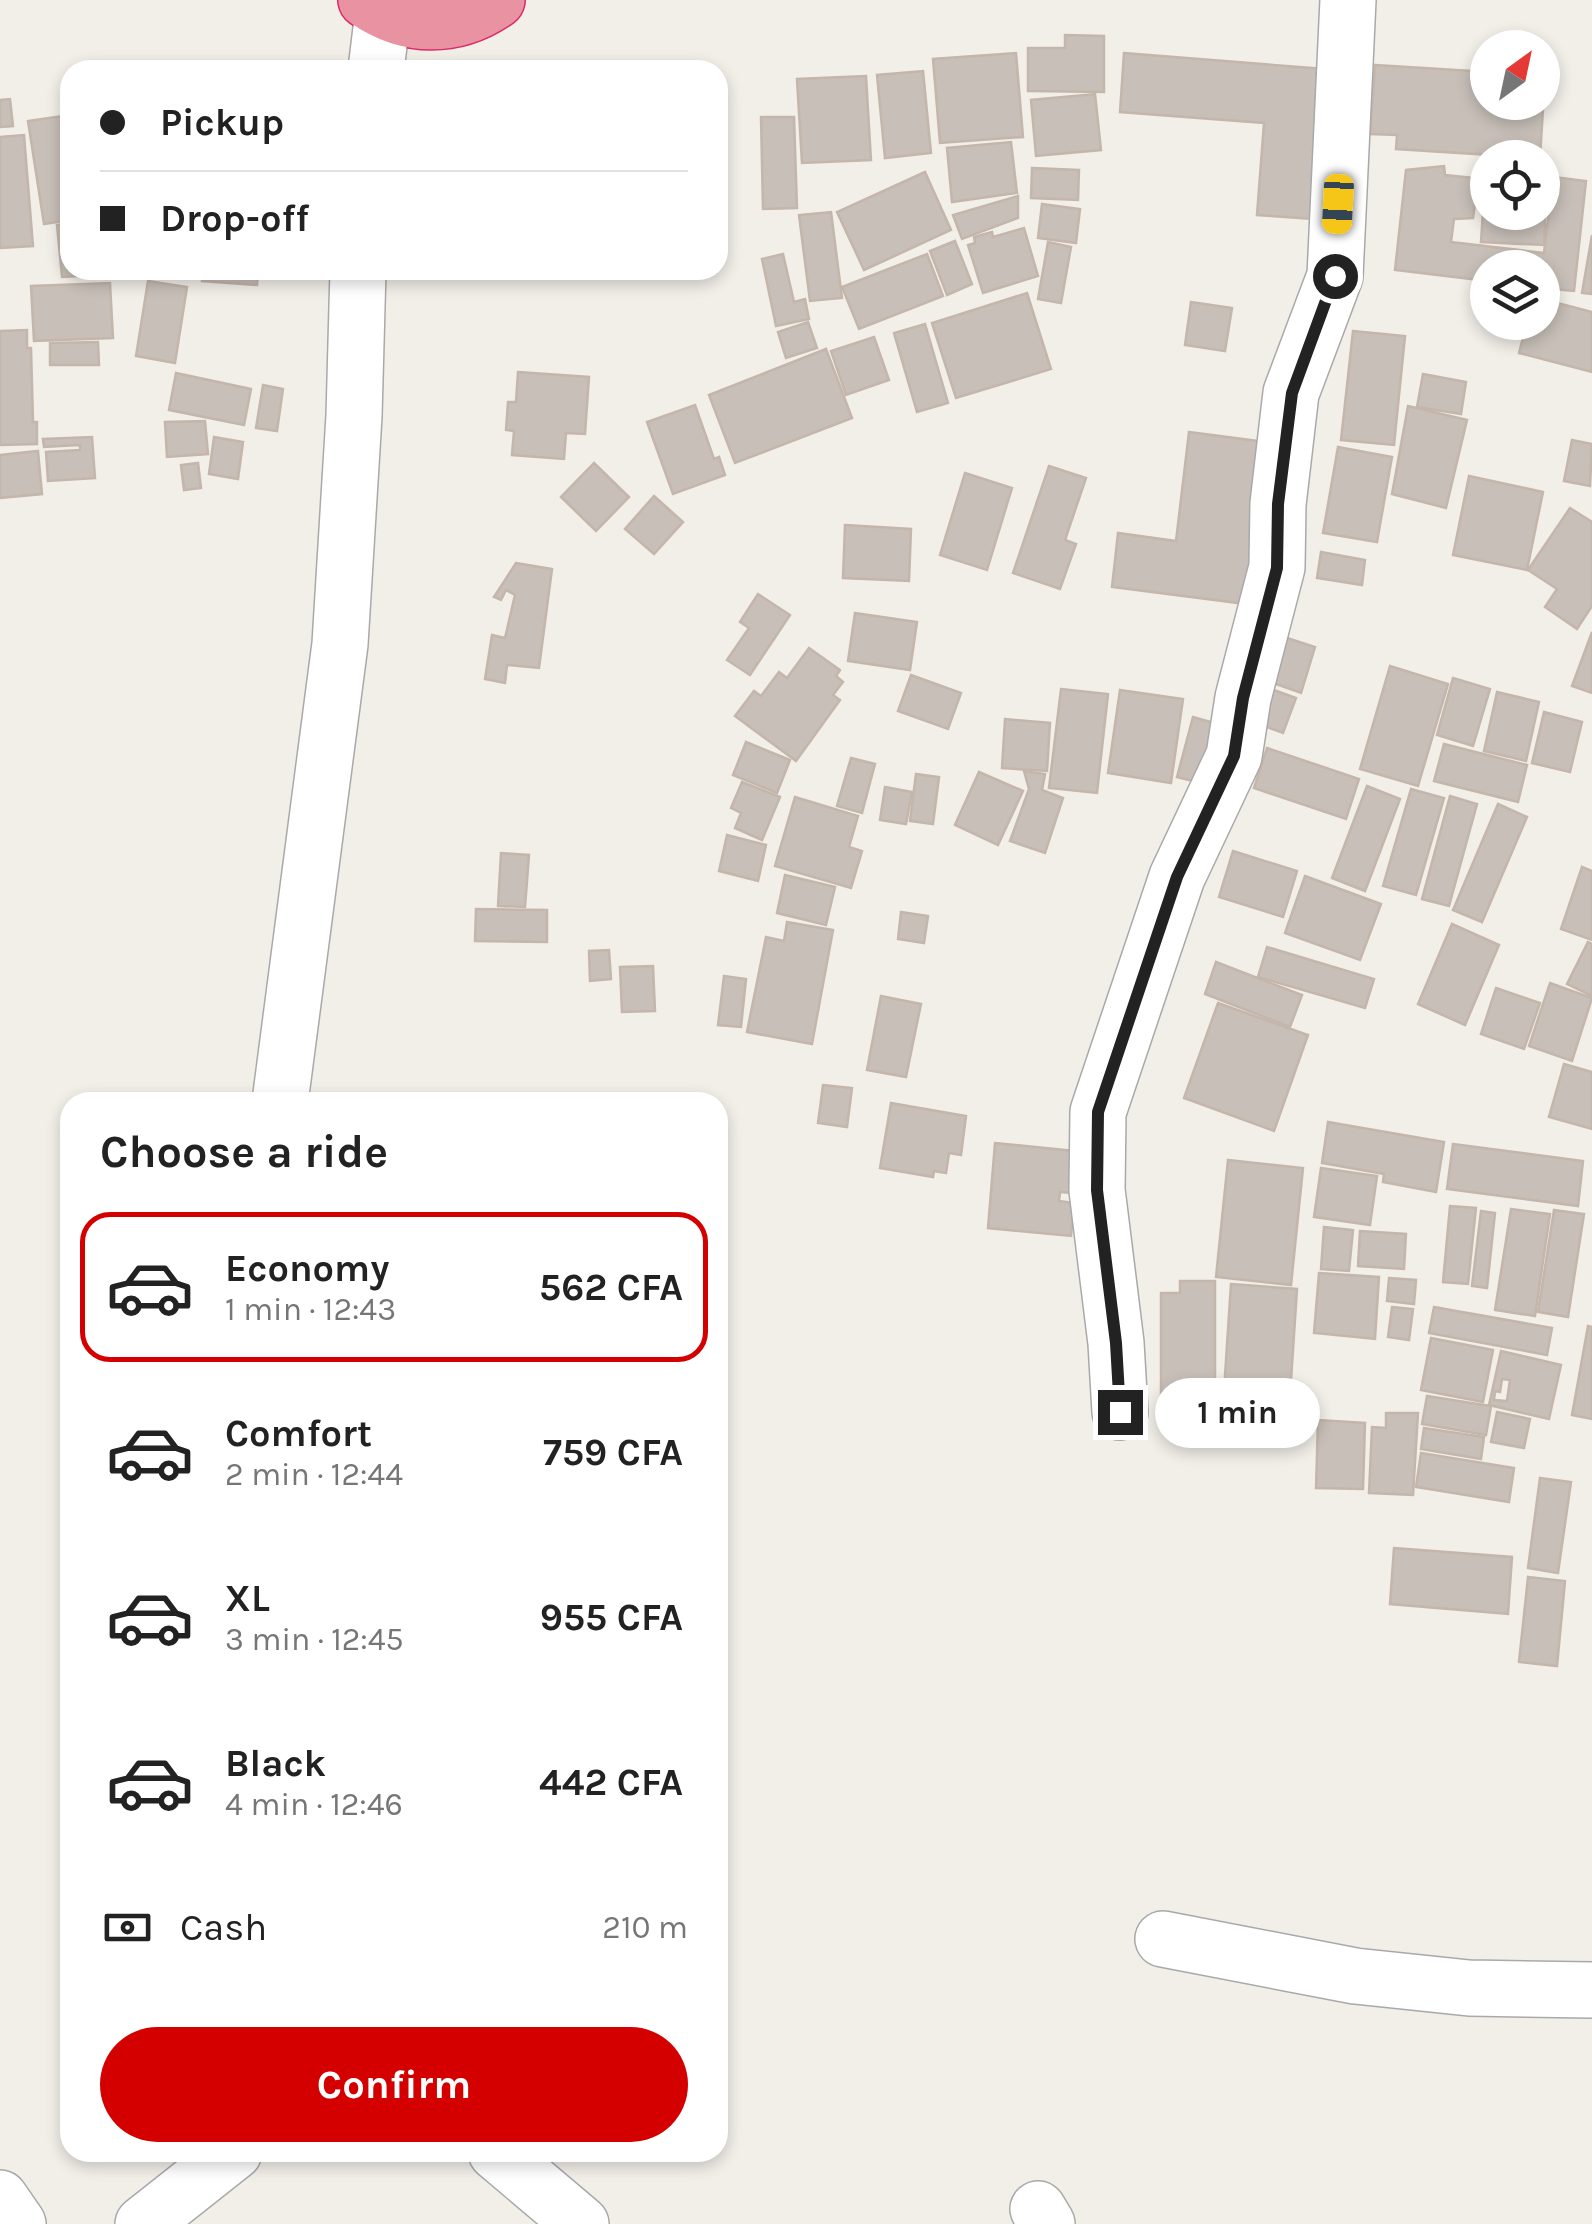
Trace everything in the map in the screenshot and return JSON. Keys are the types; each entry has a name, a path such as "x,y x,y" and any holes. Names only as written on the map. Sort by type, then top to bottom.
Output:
{"highway":[{"path":"374,6 414,22 448,22 479,12 497,0"}],"street":[{"path":"1120,1412 1116,1343 1097,1190 1098,1112 1177,877 1234,756 1243,698 1277,568 1278,504 1292,393 1335,276 1348,0"},
{"path":"374,6 376,60"},
{"path":"281,1092 340,644 358,280"},
{"path":"1162,1939 1355,1976 1469,1988 1592,1990"},
{"path":"143,2224 221,2162"},
{"path":"508,2162 581,2224"},
{"path":"0,2198 18,2224"}],"building":[{"path":"1065,35 1104,36 1104,92 1028,91 1028,48 1065,48"},
{"path":"1016,53 1023,137 940,143 933,59"},
{"path":"1124,53 1324,69 1313,219 1257,215 1264,123 1120,112"},
{"path":"1375,65 1470,71 1470,120 1542,120 1541,140 1470,140 1470,154 1396,149 1397,135 1370,134"},
{"path":"923,71 931,153 885,158 877,75"},
{"path":"866,76 871,160 802,163 797,79"},
{"path":"1095,94 1101,150 1036,156 1031,100"},
{"path":"10,99 13,126 0,127 0,100"},
{"path":"60,116 60,222 44,224 28,121"},
{"path":"761,117 794,117 797,208 763,209"},
{"path":"24,135 33,246 0,248 0,137"},
{"path":"1011,142 1017,193 952,202 947,148"},
{"path":"1444,166 1445,175 1470,178 1470,218 1454,219 1451,242 1519,250 1470,250 1470,279 1395,270 1406,170"},
{"path":"1032,168 1079,170 1078,200 1031,198"},
{"path":"925,172 951,230 864,270 837,212"},
{"path":"1560,178 1586,181 1574,291 1560,290 1560,250 1544,250 1547,230 1560,230"},
{"path":"1018,196 1018,218 962,239 953,215"},
{"path":"1042,204 1080,209 1076,243 1038,238"},
{"path":"831,212 842,298 810,301 799,215"},
{"path":"1024,228 1038,276 983,293 968,245 975,243 974,237 992,232 993,237"},
{"path":"1482,230 1545,230 1544,245 1481,242"},
{"path":"1592,235 1592,294 1582,293"},
{"path":"955,241 972,284 947,295 930,251"},
{"path":"1048,242 1071,247 1061,303 1038,299"},
{"path":"783,254 794,302 805,299 809,319 776,326 762,259"},
{"path":"927,254 943,296 859,329 842,287"},
{"path":"202,280 257,280 257,285"},
{"path":"148,281 187,287 175,363 136,356"},
{"path":"110,283 113,338 34,341 31,286"},
{"path":"1027,293 1051,369 956,398 932,323"},
{"path":"1191,302 1232,308 1225,351 1185,345"},
{"path":"1560,304 1592,312 1592,372 1519,353 1522,340 1560,340"},
{"path":"808,322 817,348 786,358 778,332"},
{"path":"925,324 948,403 917,412 894,333"},
{"path":"27,330 37,444 0,445 0,331"},
{"path":"1353,331 1405,336 1394,445 1341,440"},
{"path":"874,337 889,380 846,395 831,351"},
{"path":"98,342 99,365 50,365 50,343"},
{"path":"826,349 852,418 735,463 709,395"},
{"path":"518,372 589,377 585,434 566,433 564,459 512,455 514,431 506,430 508,402 516,402"},
{"path":"176,373 251,389 244,425 169,410"},
{"path":"1423,374 1466,382 1461,414 1417,407"},
{"path":"263,385 283,389 277,431 256,428"},
{"path":"695,405 714,459 719,457 725,475 673,494 647,422"},
{"path":"1408,406 1467,420 1446,508 1392,494"},
{"path":"205,421 208,454 167,457 165,422"},
{"path":"1189,432 1273,443 1254,605 1112,587 1118,533 1176,541"},
{"path":"92,437 95,478 48,481 46,452 80,450 80,445 44,447 43,439"},
{"path":"214,437 243,442 238,479 209,474"},
{"path":"1572,440 1592,444 1590,486 1564,481"},
{"path":"1338,447 1392,457 1377,542 1323,533"},
{"path":"38,451 42,494 0,498 0,455"},
{"path":"198,463 201,488 184,490 181,465"},
{"path":"594,463 629,497 596,531 561,497"},
{"path":"1049,466 1086,478 1065,540 1076,544 1060,589 1013,573"},
{"path":"965,473 1012,488 987,570 940,555"},
{"path":"1469,476 1543,492 1527,570 1453,555"},
{"path":"654,496 683,522 654,554 625,529"},
{"path":"1570,508 1592,522 1592,606 1577,629 1545,607 1557,589 1528,570"},
{"path":"845,525 911,529 909,581 843,578"},
{"path":"1321,552 1365,560 1362,585 1317,578"},
{"path":"516,563 552,569 539,668 507,665 505,683 485,679 492,635 505,638 515,595 506,590 501,600 494,597"},
{"path":"758,594 790,615 750,675 727,660 749,628 740,622"},
{"path":"855,613 917,622 910,670 848,661"},
{"path":"1592,632 1592,693 1572,686"},
{"path":"1287,638 1315,647 1301,693 1273,683"},
{"path":"809,648 840,670 836,676 843,682 833,695 840,700 796,761 735,716 754,691 761,696 779,672 787,678"},
{"path":"1390,666 1448,684 1418,786 1360,769"},
{"path":"911,675 961,693 948,729 898,711"},
{"path":"1453,678 1490,689 1473,746 1437,735"},
{"path":"1061,689 1108,694 1097,793 1049,788"},
{"path":"1271,689 1296,698 1283,733 1259,724"},
{"path":"1120,690 1183,699 1171,783 1108,773"},
{"path":"1497,692 1539,702 1526,761 1484,751"},
{"path":"1544,712 1582,722 1570,772 1532,763"},
{"path":"1193,717 1225,726 1209,785 1177,777"},
{"path":"1005,719 1050,723 1047,771 1002,768"},
{"path":"746,742 790,760 777,793 733,775"},
{"path":"1444,744 1527,765 1518,802 1434,781"},
{"path":"1267,748 1359,779 1346,819 1254,788"},
{"path":"851,758 875,764 862,813 837,806"},
{"path":"1024,771 1045,774 1042,790 1063,798 1045,853 1010,841 1029,789"},
{"path":"979,772 1023,791 998,845 955,825"},
{"path":"916,774 939,777 933,824 910,821"},
{"path":"742,782 780,797 762,840 735,828 741,813 731,808"},
{"path":"1367,786 1400,799 1365,891 1332,878"},
{"path":"885,787 912,792 906,824 880,820"},
{"path":"1411,789 1444,798 1416,895 1383,886"},
{"path":"1450,796 1477,804 1449,906 1422,899"},
{"path":"795,797 858,816 849,847 862,851 851,888 775,866"},
{"path":"1498,804 1527,817 1482,922 1453,910"},
{"path":"727,835 766,845 758,881 719,871"},
{"path":"1233,851 1297,871 1283,917 1219,897"},
{"path":"501,853 529,855 525,907 498,906"},
{"path":"1582,867 1592,871 1592,940 1561,929"},
{"path":"785,875 835,887 826,925 777,913"},
{"path":"1305,876 1381,904 1360,960 1285,933"},
{"path":"476,909 547,910 547,942 475,941"},
{"path":"901,912 928,916 924,943 898,939"},
{"path":"787,922 833,930 812,1044 747,1032 766,937 784,941"},
{"path":"1452,924 1499,945 1465,1025 1418,1004"},
{"path":"1588,942 1592,944 1592,996 1567,984"},
{"path":"1267,947 1374,979 1365,1008 1258,977"},
{"path":"609,950 611,979 590,981 589,951"},
{"path":"1216,962 1302,995 1290,1027 1205,994"},
{"path":"653,966 655,1011 622,1012 620,967"},
{"path":"724,976 746,979 741,1027 718,1025"},
{"path":"1550,983 1592,998 1572,1061 1529,1046"},
{"path":"1496,988 1540,1003 1524,1049 1481,1034"},
{"path":"881,996 921,1004 906,1077 867,1070"},
{"path":"1218,1003 1308,1035 1274,1131 1184,1098"},
{"path":"1564,1064 1592,1072 1592,1129 1549,1117"},
{"path":"823,1085 852,1088 847,1127 818,1123"},
{"path":"891,1103 966,1116 961,1155 949,1153 946,1173 934,1171 933,1177 880,1168"},
{"path":"1328,1122 1444,1142 1436,1192 1383,1182 1384,1174 1322,1163"},
{"path":"995,1143 1076,1151 1072,1193 1060,1192 1059,1201 1074,1203 1071,1236 988,1228"},
{"path":"1453,1144 1583,1161 1578,1206 1447,1189"},
{"path":"1228,1160 1303,1168 1291,1285 1216,1277"},
{"path":"1321,1168 1377,1176 1370,1225 1314,1217"},
{"path":"1450,1206 1476,1208 1468,1284 1443,1282"},
{"path":"1511,1209 1550,1214 1535,1316 1495,1310"},
{"path":"1554,1210 1584,1214 1568,1317 1538,1312"},
{"path":"1481,1211 1495,1213 1487,1288 1472,1286"},
{"path":"1324,1227 1353,1230 1349,1271 1321,1269"},
{"path":"1360,1231 1406,1234 1404,1269 1358,1266"},
{"path":"1319,1273 1379,1277 1375,1339 1314,1333"},
{"path":"1389,1278 1416,1280 1414,1304 1387,1301"},
{"path":"1180,1281 1215,1281 1215,1407 1161,1407 1161,1293 1180,1293"},
{"path":"1231,1284 1297,1289 1290,1396 1224,1391"},
{"path":"1392,1307 1413,1309 1409,1340 1388,1337"},
{"path":"1434,1307 1552,1328 1547,1355 1429,1333"},
{"path":"1588,1326 1592,1327 1592,1419 1572,1415"},
{"path":"1431,1338 1493,1350 1483,1402 1421,1390"},
{"path":"1501,1351 1561,1365 1549,1419 1489,1405","holes":["1502,1379 1510,1380 1507,1401 1494,1400"]},
{"path":"1427,1396 1491,1406 1486,1435 1422,1424"},
{"path":"1497,1412 1530,1419 1524,1448 1491,1442"},
{"path":"1386,1413 1418,1413 1413,1495 1369,1493 1372,1427 1386,1428"},
{"path":"1318,1420 1365,1423 1363,1489 1316,1488"},
{"path":"1424,1428 1484,1437 1481,1459 1421,1449"},
{"path":"1421,1453 1514,1468 1509,1502 1416,1487"},
{"path":"1540,1478 1571,1482 1558,1573 1528,1568"},
{"path":"1394,1548 1512,1557 1508,1614 1390,1604"},
{"path":"1528,1577 1565,1581 1557,1666 1519,1662"}],"route":[{"path":"1120,1412 1116,1343 1097,1190 1098,1112 1177,877 1234,756 1243,698 1277,568 1278,504 1292,393 1335,276"}]}
